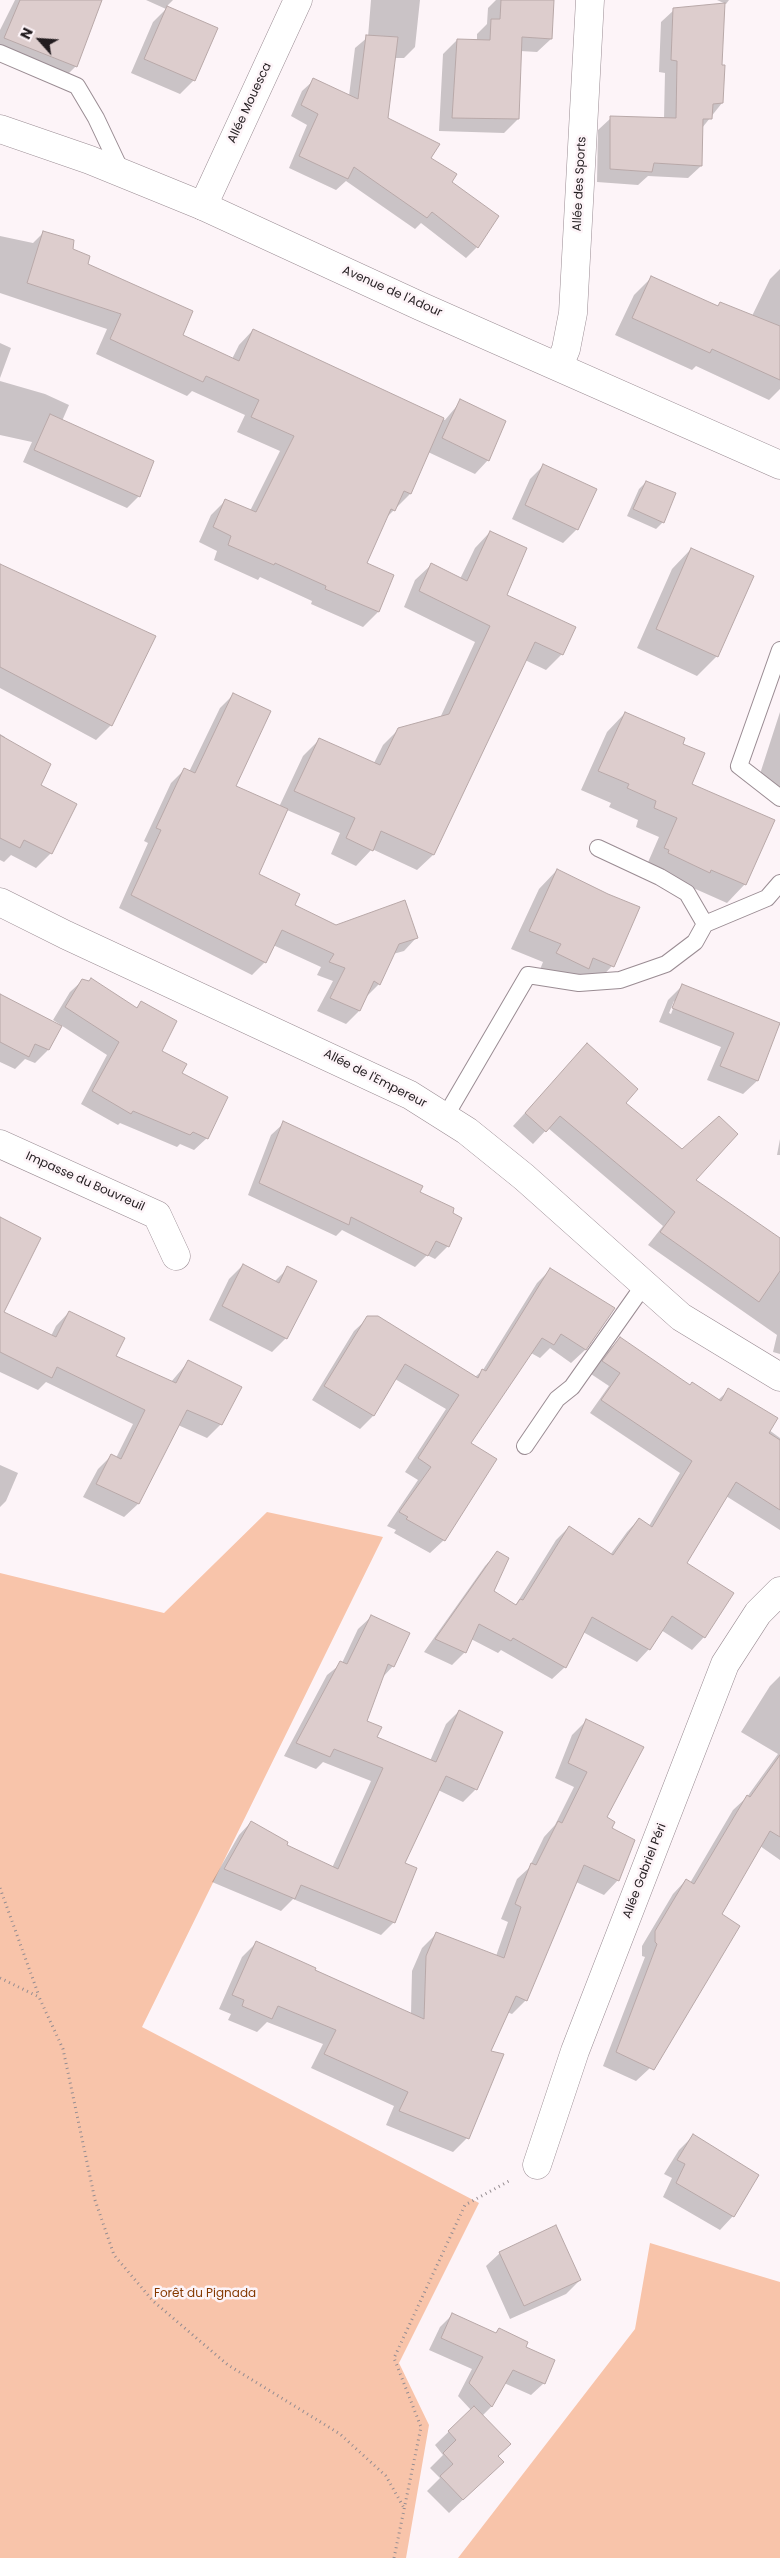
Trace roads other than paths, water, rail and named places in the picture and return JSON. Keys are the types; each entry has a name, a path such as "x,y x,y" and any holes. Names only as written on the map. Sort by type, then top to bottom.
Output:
{"street":[{"name":"Allée Mouesca","path":"203,206 298,0"},
{"name":"Allée des Sports","path":"559,366 566,349 573,313 590,0"},
{"name":"Avenue de l'Adour","path":"0,129 122,173 203,206 780,465"},
{"name":"Allée de l'Empereur","path":"0,902 66,935 350,1065 410,1095 467,1131 524,1177 681,1317 780,1377"},
{"name":"Impasse du Bouvreuil","path":"0,1144 157,1215 176,1256"},
{"name":"Allée Gabriel Péri","path":"537,2165 575,2051 725,1664 758,1613 780,1591"}],"lane":[{"path":"0,53 76,86 96,118 122,173"},
{"path":"780,650 740,766 780,798"},
{"path":"598,848 660,877 687,893 705,924"},
{"path":"445,1117 528,975 579,983 620,980 666,964 695,942 705,924 767,898 780,883"},
{"path":"525,1446 557,1399 572,1387 644,1286"}],"park label":[{"name":"Forêt du Pignada","path":"205,2294"}]}
